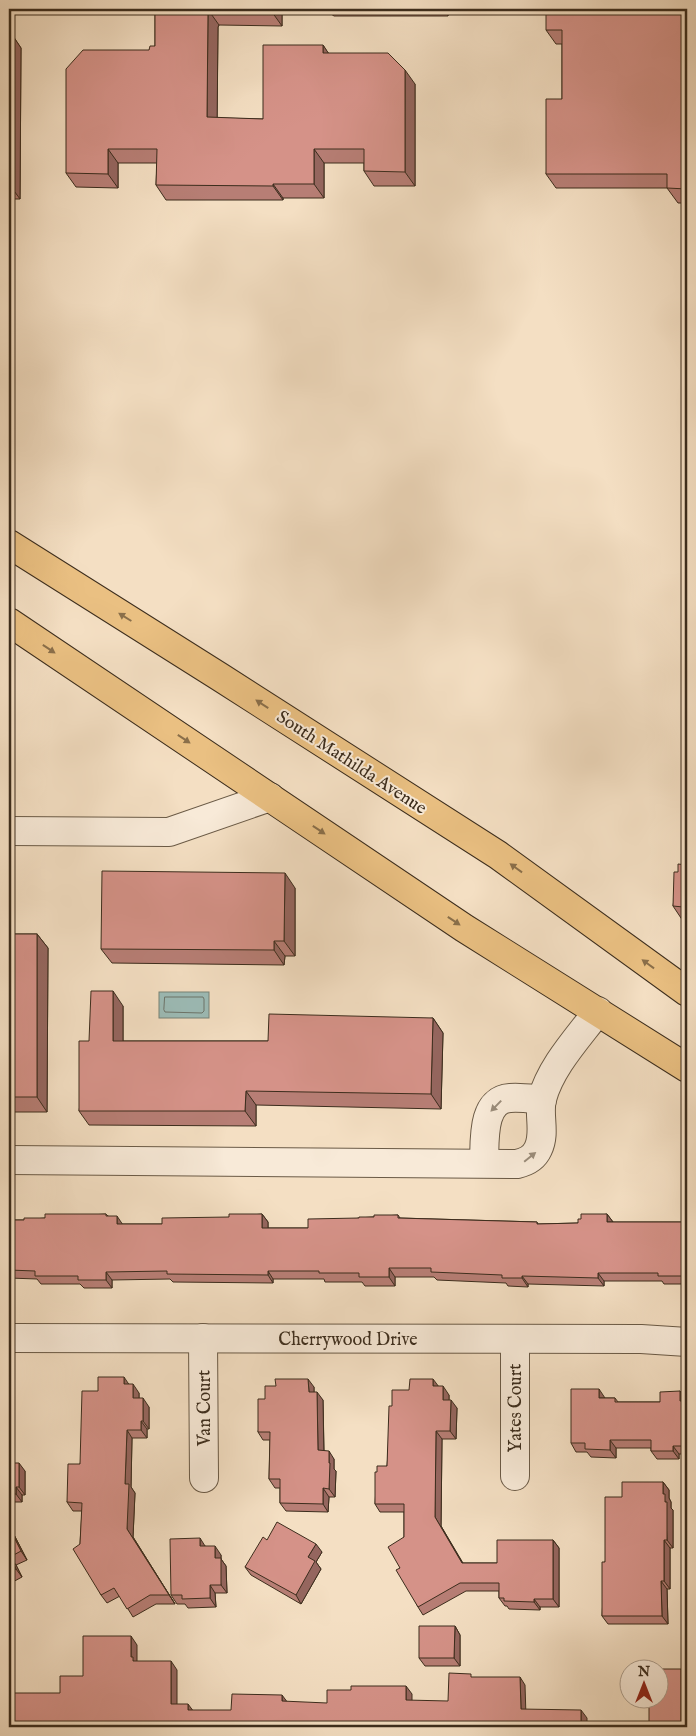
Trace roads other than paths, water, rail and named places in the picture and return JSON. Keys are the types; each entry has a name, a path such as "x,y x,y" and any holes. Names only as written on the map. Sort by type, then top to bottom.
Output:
{"main road":[{"name":"South Mathilda Avenue","path":"9,544 498,855 687,992"},
{"path":"9,622 464,928 687,1068"}],"street":[{"path":"9,831 169,832 270,797"},
{"path":"9,1160 517,1164 534,1156 538,1150 541,1138 542,1100 554,1071 598,1011"},
{"path":"484,1163 486,1122 491,1110 502,1100 510,1098 542,1100"},
{"name":"Cherrywood Drive","path":"9,1338 641,1339 687,1342"},
{"name":"Van Court","path":"204,1338 204,1478"},
{"name":"Yates Court","path":"515,1340 515,1476"}],"water":[{"path":"159,992 209,992 209,1018 159,1018"}]}
